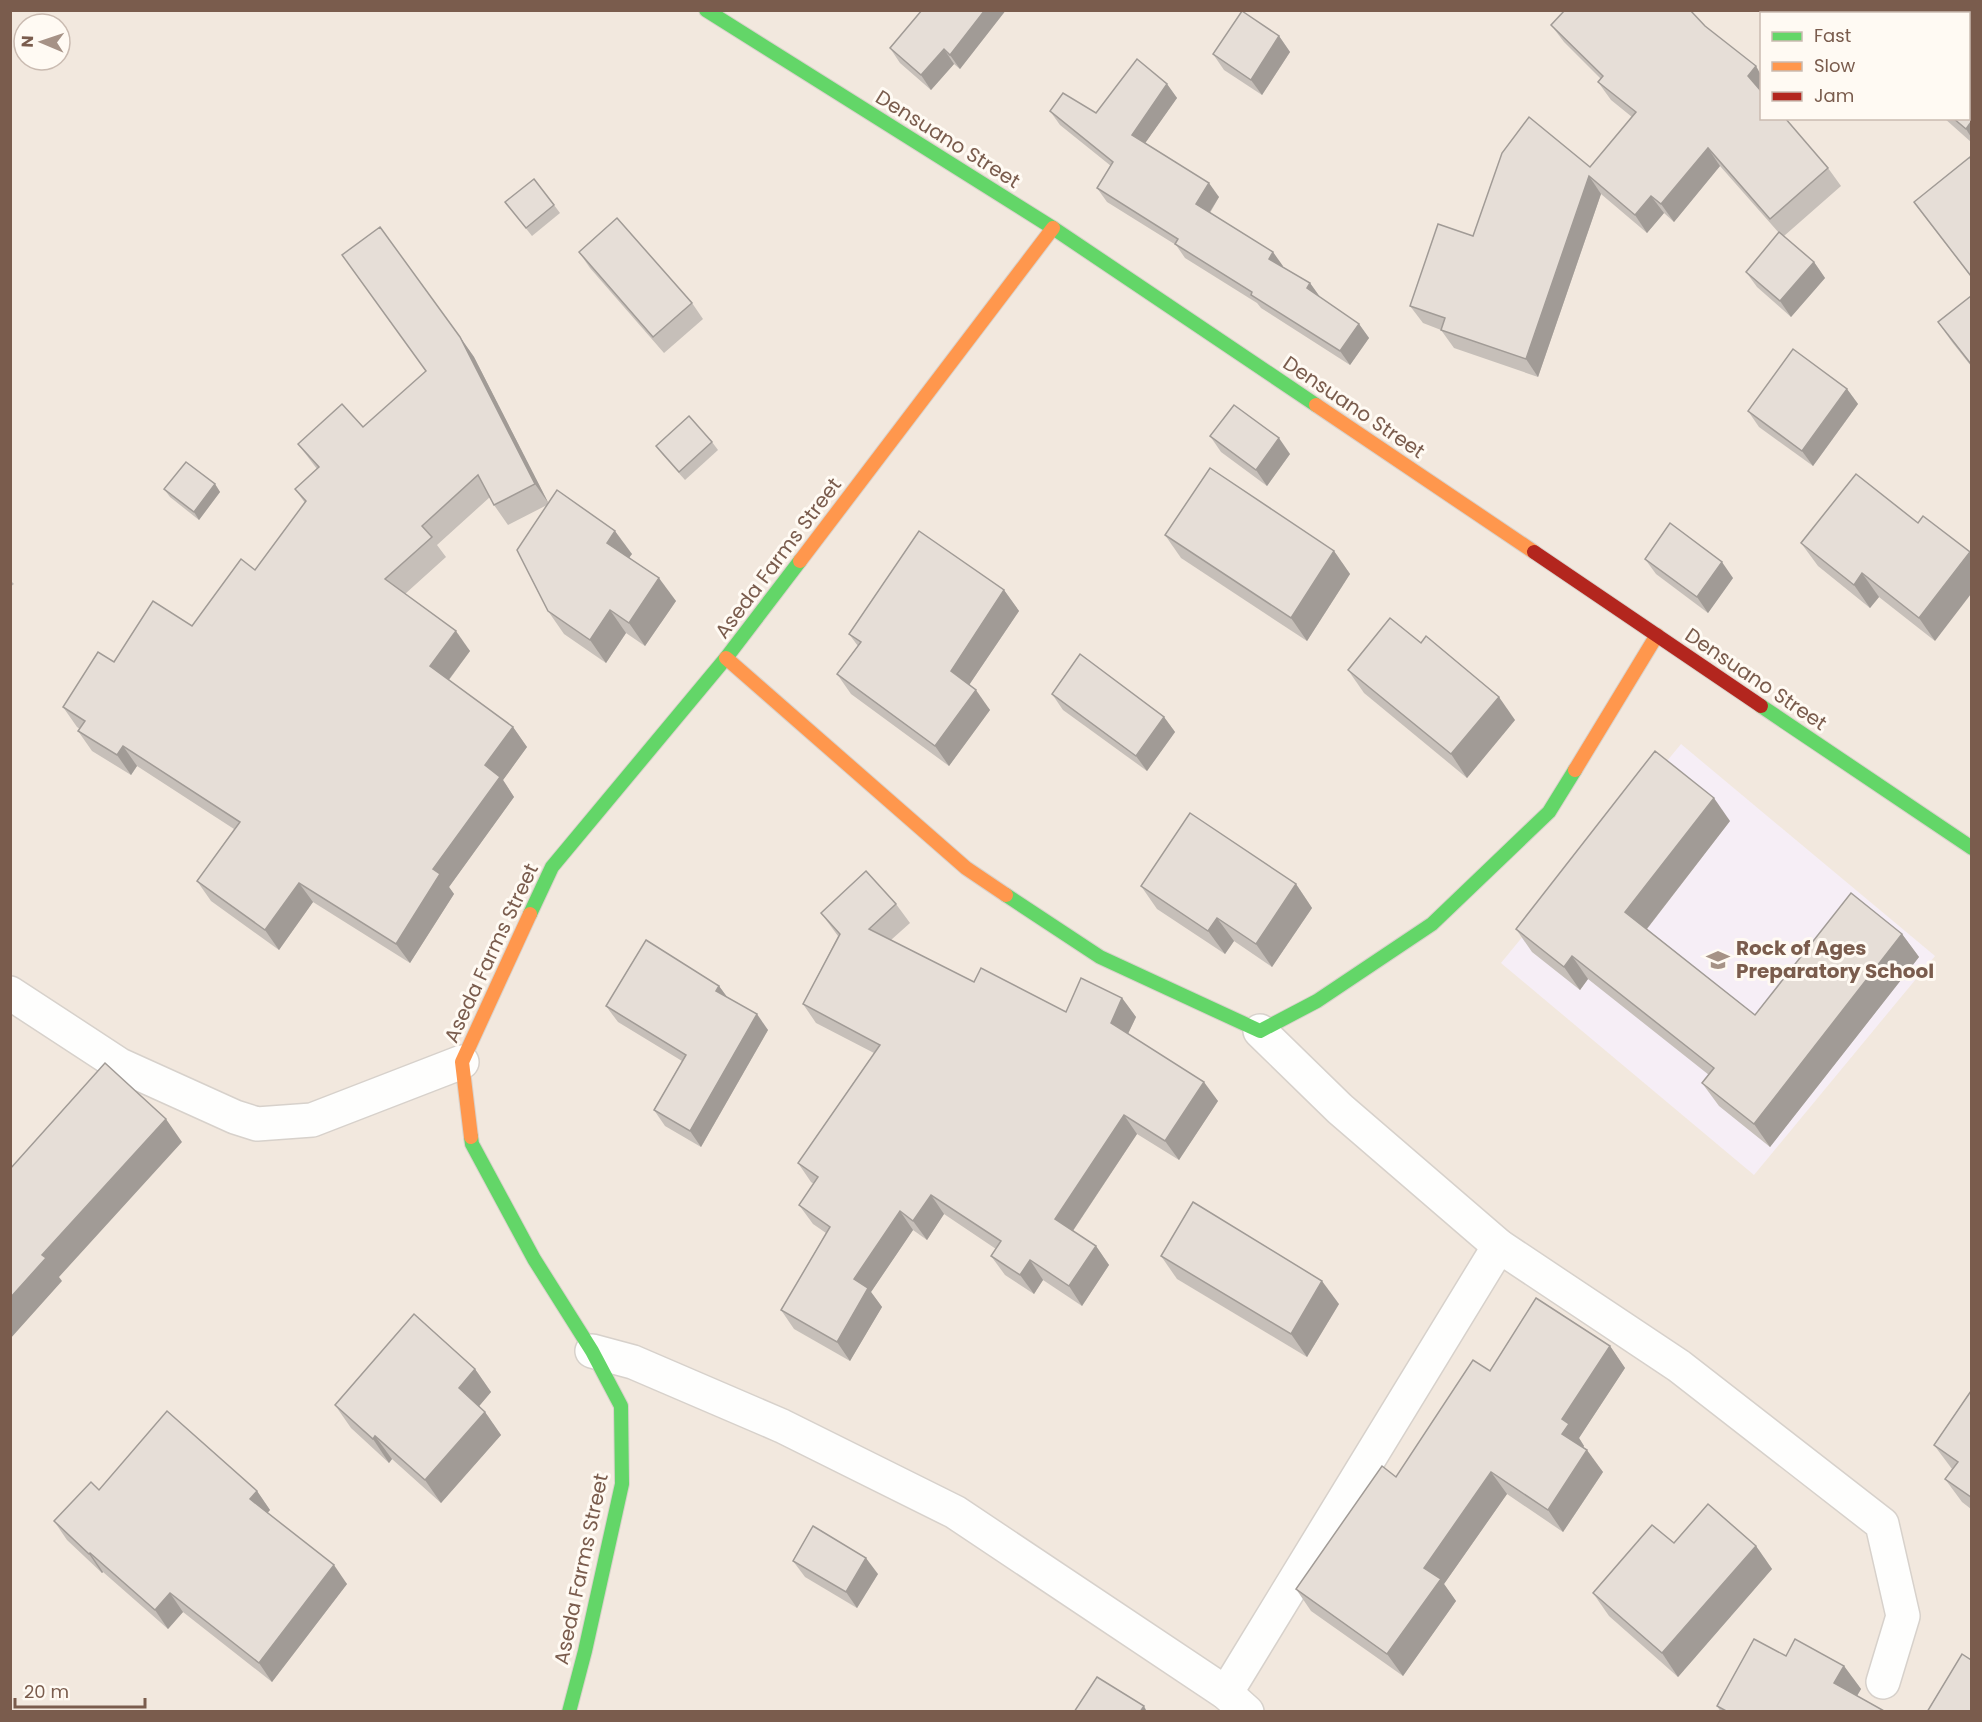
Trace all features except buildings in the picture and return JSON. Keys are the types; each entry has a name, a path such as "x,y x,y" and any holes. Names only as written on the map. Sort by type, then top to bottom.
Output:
{"street":[{"name":"Densuano Street","path":"706,10 1053,228 1971,848"},
{"name":"Aseda Farms Street","path":"569,1712 585,1652 622,1484 621,1406 592,1350 534,1259 472,1144 462,1062 552,867 726,658 1053,228"},
{"path":"1260,1031 1317,1001 1432,924 1549,812 1657,635"},
{"path":"726,658 966,868 1100,957 1260,1031 1340,1109 1499,1246 1679,1366 1882,1524 1903,1616 1883,1682"},
{"path":"10,993 120,1065 235,1117 258,1124 312,1120 462,1062"},
{"path":"592,1350 633,1362 782,1426 955,1512 1236,1702 1499,1246"}],"shaded area":[{"path":"11,11 1971,11 1971,1711 11,1711"},
{"name":"Rock of Ages Preparatory School","path":"1681,744 1935,956 1754,1175 1501,963"}],"traffic: fast":[{"path":"706,10 1053,228 1316,405"},
{"path":"530,914 552,867 726,658 800,561"},
{"path":"1761,706 1972,848"},
{"path":"1006,895 1100,957 1260,1031 1317,1001 1432,924 1549,812 1575,770"},
{"path":"471,1137 472,1144 534,1259 592,1351 621,1406 622,1484 569,1712"}],"traffic: slow":[{"path":"800,561 1053,228"},
{"path":"1316,405 1534,552"},
{"path":"1575,770 1657,635"},
{"path":"726,658 966,868 1006,895"},
{"path":"471,1137 462,1062 530,914"}],"traffic: jam":[{"path":"1534,552 1761,706"}],"place":[{"name":"Rock of Ages Preparatory School","path":"1718,960"}]}
